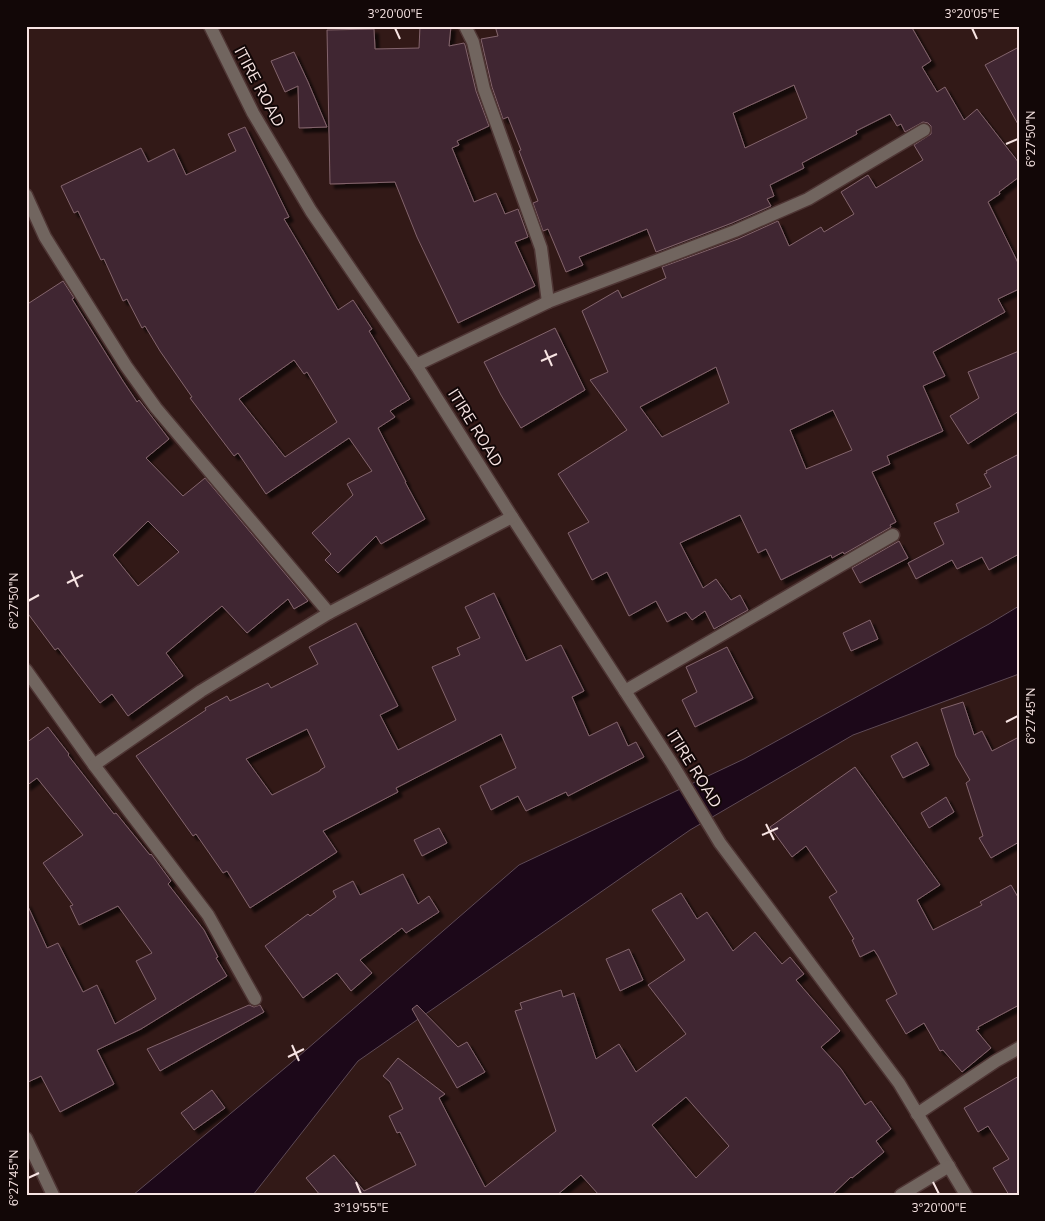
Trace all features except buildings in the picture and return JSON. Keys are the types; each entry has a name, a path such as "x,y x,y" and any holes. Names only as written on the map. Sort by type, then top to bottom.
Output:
{"street":[{"name":"ITIRE ROAD","path":"210,26 253,113 311,211 416,364 512,517 671,762 720,843 899,1083 966,1195"},
{"path":"464,26 472,42 484,89 540,248 548,302"},
{"path":"416,364 548,302 735,231 808,199 924,130"},
{"path":"26,195 45,237 131,373 156,408 329,613"},
{"path":"94,765 201,692 329,613 512,517"},
{"path":"625,690 893,535"},
{"path":"26,670 94,765 208,915 255,999"},
{"path":"917,1114 996,1060 1019,1048"},
{"path":"26,1138 53,1195"},
{"path":"901,1195 949,1166"}],"shaded area":[{"path":"1019,606 1019,674 853,735 690,830 358,1061 253,1195 133,1195 291,1063 519,865 744,759"}]}
